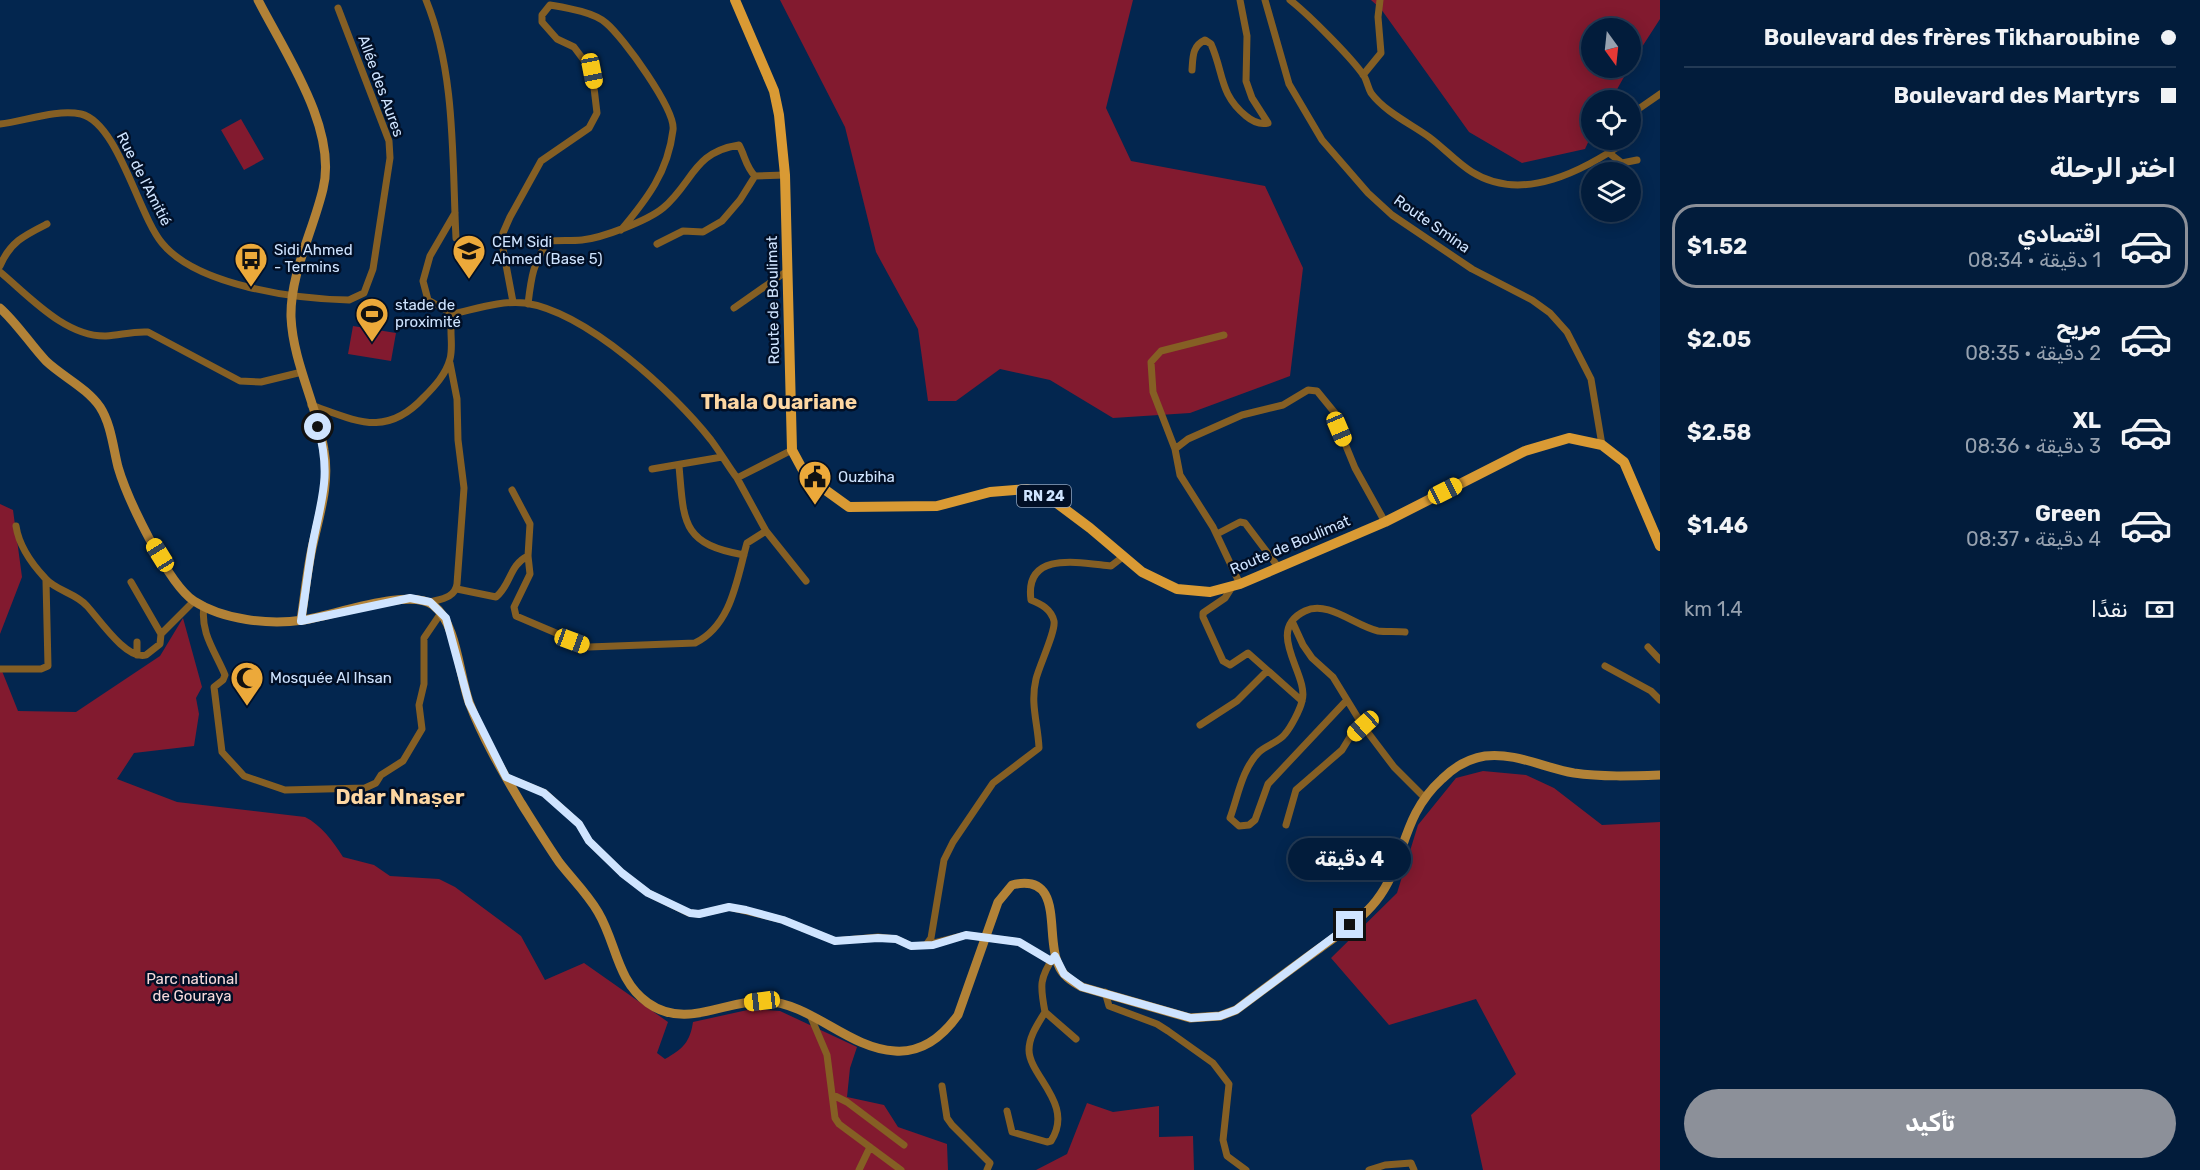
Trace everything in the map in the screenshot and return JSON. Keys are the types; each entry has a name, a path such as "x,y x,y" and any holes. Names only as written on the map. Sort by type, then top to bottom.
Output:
{"main road":[{"path":"258,0 316,117 324,141 327,165 324,188 292,293 293,328 302,372 324,450 324,494 301,621"},
{"name":"Route de Boulimat","path":"735,0 774,91 785,175 792,450 806,476 849,507 937,506 990,492 1027,489 1050,498 1142,572 1177,589 1210,592 1236,585 1279,568 1385,522 1525,451 1569,438 1602,445 1624,462 1660,546"},
{"path":"0,308 46,360 99,405 108,423 128,498 139,521 179,586 194,601 246,619 301,621 410,598 430,602 450,628 469,703 506,777 561,864 581,887 600,915 621,972 632,989 650,1005 670,1013 693,1015 762,1001 778,1003 810,1015 875,1047 896,1052 918,1049 947,1030 958,1014 1004,891 1012,885 1034,883 1042,890 1052,915 1053,958 1071,981 1082,987 1191,1018 1220,1016 1236,1010 1350,925 1375,902 1387,885 1405,833 1424,796 1451,770 1467,760 1487,756 1514,758 1574,773 1660,776"}],"street":[{"path":"426,0 436,24 449,102 456,238"},
{"path":"1192,70 1193,52 1198,43 1205,40 1211,44 1224,90 1232,104 1252,120 1268,123 1252,98 1246,81 1247,36 1240,0"},
{"name":"Route Smina","path":"1265,0 1289,84 1322,140 1368,194 1392,215 1472,269 1532,300 1550,313 1567,332 1591,379 1602,445"},
{"path":"1290,0 1363,75 1372,93 1386,107 1472,172 1491,182 1520,186 1560,178 1613,150"},
{"path":"1363,75 1381,53 1378,17 1380,0"},
{"path":"513,302 503,249 503,233 510,217 541,161 589,128 597,113 592,71 574,47 557,39 542,22 542,15 550,6 567,8 605,21 623,41 670,112 674,128 663,173 647,200 621,230"},
{"name":"Allée des Aures","path":"292,293 349,300 364,293 373,269 390,158 389,141 338,8"},
{"path":"1641,107 1660,94"},
{"name":"Rue de l'Amitié","path":"0,124 58,114 82,114 99,124 113,147 145,216 163,244 186,262 217,280 244,287 292,293"},
{"path":"528,304 532,272 537,255 549,241 583,240 621,230 662,209 683,187 695,166 723,148 739,145 747,168 755,176 785,175"},
{"path":"1609,153 1622,163 1636,160"},
{"path":"657,244 683,231 703,232 722,221 740,200 755,176"},
{"path":"455,213 430,256 423,281 428,300 453,314 513,302 528,304 568,318 596,334 662,388 711,441 737,478 766,531 806,581"},
{"path":"0,266 5,254 19,238 48,224"},
{"path":"734,308 787,271"},
{"path":"0,272 61,321 87,333 106,336 132,331 148,332 240,381 261,382 302,372"},
{"path":"311,405 359,422 381,424 398,420 418,404 439,381 450,363 453,347 450,324 453,314"},
{"path":"1224,335 1161,351 1152,362 1153,392 1175,449 1180,475 1196,496 1217,534 1236,585 1225,598 1203,613 1226,665 1248,654 1302,701"},
{"path":"430,602 450,596 457,589 464,488 458,440 457,399 450,363"},
{"path":"1175,449 1188,439 1242,415 1283,405 1308,390 1317,391 1335,412 1339,429 1355,468 1385,522"},
{"path":"737,478 792,450"},
{"path":"652,469 722,457"},
{"path":"679,466 683,506 690,531 697,539 719,551 744,555"},
{"path":"512,490 528,516 530,539 528,556 531,573 514,607 516,616 589,647 695,643 703,639 722,619 732,599 747,543 766,531"},
{"path":"1217,534 1240,522 1245,523 1279,568"},
{"path":"16,526 24,551 46,581 83,601 122,647 137,655 146,656 160,644 161,634 131,582"},
{"path":"457,589 496,597 517,562 528,556"},
{"path":"926,945 931,938 944,860 953,842 993,783 1040,748 1034,723 1034,690 1054,624 1051,614 1042,605 1031,600 1030,582 1037,571 1046,565 1085,562 1111,566 1124,556"},
{"path":"0,669 41,669 48,666 46,581"},
{"path":"161,634 194,601"},
{"path":"204,606 203,623 206,638 225,675 214,687 222,752 249,779 285,790 365,788 376,783 381,775 403,761 422,726 419,705 424,684 424,638 441,614"},
{"path":"1347,700 1268,784 1255,820 1249,825 1239,826 1232,822 1230,818 1246,769 1260,751 1286,734 1302,701 1303,686 1286,643 1292,621 1304,611 1316,608 1330,610 1378,631 1405,632"},
{"path":"1292,621 1303,645 1312,658 1333,677 1363,726 1394,767 1424,796"},
{"path":"137,642 137,655"},
{"path":"1648,647 1660,660"},
{"path":"1605,666 1660,700"},
{"path":"1200,725 1237,701 1267,671"},
{"path":"1286,825 1296,790 1342,750 1350,737 1363,726"},
{"path":"506,777 544,793 579,824 589,841 622,873 648,893 690,913 699,914 729,907 783,920 835,941 896,939 911,946 926,945 966,935 1019,942 1053,958 1045,970 1040,987 1045,1012 1076,1039"},
{"path":"1105,992 1109,1006 1157,1024 1213,1063 1223,1074 1229,1084 1223,1140 1227,1156 1246,1170"},
{"path":"1007,1111 1012,1132 1047,1142 1051,1141 1056,1134 1056,1110 1052,1093 1029,1053 1030,1040 1045,1012"},
{"path":"810,1015 827,1055 835,1118 839,1124 901,1170"},
{"path":"942,1086 947,1118 990,1163 987,1170"},
{"path":"832,1095 847,1102 904,1145"},
{"path":"859,1170 870,1147"},
{"path":"1400,1170 1405,1163"},
{"path":"1369,1170 1385,1165 1405,1163 1411,1163 1414,1170"}],"green space":[{"path":"780,0 1133,0 1106,108 1131,161 1265,186 1303,268 1290,376 1190,413 1113,418 1050,380 1000,369 956,401 928,401 918,329 876,252 845,127"},
{"path":"1371,0 1660,0 1660,19 1641,48 1641,18 1581,18 1581,78 1623,78 1617,90 1581,90 1581,150 1522,163 1469,132 1381,9"},
{"path":"241,119 264,159 244,170 221,130"},
{"name":"stade de proximité","path":"353,326 396,333 391,361 348,354"},
{"path":"0,504 13,510 22,577 0,634"},
{"name":"Parc national de Gouraya","path":"183,618 202,687 196,698 199,714 194,746 134,753 117,779 177,802 305,817 326,834 343,857 374,865 390,876 439,879 455,887 521,936 545,980 584,963 668,1022 657,1053 665,1059 685,1044 693,1022 752,1009 780,1011 857,1047 850,1068 847,1097 884,1105 898,1127 947,1144 948,1170 0,1170 0,666 18,711 76,712 160,656"},
{"path":"1483,771 1526,775 1554,788 1602,825 1660,822 1660,1170 1483,1170 1471,1115 1516,1074 1476,999 1389,1025 1331,958 1397,893 1418,825 1456,778"},
{"path":"1087,1103 1113,1112 1159,1106 1159,1137 1193,1136 1194,1170 1036,1170 1067,1154"}],"place":[{"name":"CEM Sidi Ahmed (Base 5)","path":"469,280"},
{"name":"Sidi Ahmed - Termins","path":"251,288"},
{"name":"stade de proximité","path":"372,343"},
{"name":"Ouzbiha","path":"815,506"},
{"name":"Mosquée Al Ihsan","path":"247,707"}],"district":[{"name":"Thala Ouariane","path":"779,401"},
{"name":"Ddar Nnaṣer","path":"400,796"}],"route":[{"path":"318,427 324,450 324,502 313,545 301,621 410,598 430,602 446,618 469,703 506,777 544,793 579,824 589,841 600,853 648,893 690,913 699,914 729,907 746,910 783,920 835,941 878,938 896,939 911,946 933,945 966,935 1019,942 1051,961 1055,956 1064,974 1082,987 1191,1018 1207,1019 1236,1010 1350,925"}]}
